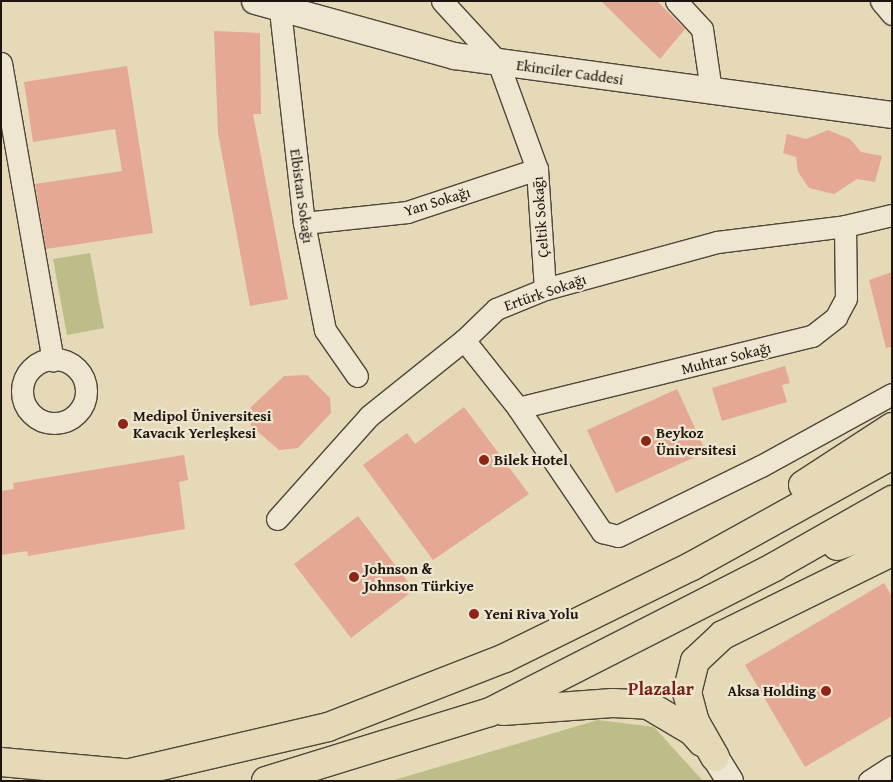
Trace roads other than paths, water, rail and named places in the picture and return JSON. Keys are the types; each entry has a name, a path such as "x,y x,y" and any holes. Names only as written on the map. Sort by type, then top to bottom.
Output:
{"highway":[{"path":"588,617 892,427"},
{"path":"93,781 133,774 339,724 505,658 692,566 892,456"},
{"path":"266,781 490,712 888,511"},
{"path":"715,757 695,722 687,694 695,661 723,635 892,552"},
{"path":"490,712 612,703 648,705 692,730 715,757"},
{"path":"1,762 133,774"}],"street":[{"path":"442,1 498,62"},
{"path":"676,1 702,29 710,91"},
{"path":"881,1 892,14"},
{"name":"Ekinciler Caddesi","path":"271,2 455,56 892,115"},
{"name":"Elbistan Sokağı","path":"271,2 304,223 325,330 357,376"},
{"path":"1,62 53,360"},
{"name":"Çeltik Sokaḡı","path":"498,62 537,169 546,289"},
{"name":"Yan Sokağı","path":"304,223 407,212 537,169"},
{"name":"Ertürk Sokağı","path":"277,518 369,416 464,340 496,309 546,289 717,242 845,226 892,215"},
{"name":"Muhtar Sokağı","path":"518,408 812,336 836,317 846,298 845,226"},
{"path":"464,340 518,408 602,532 618,536 761,466 892,394"},
{"path":"715,757 730,781"},
{"path":"869,781 892,766"}],"place":[{"name":"Medipol Üniversitesi Kavacık Yerleşkesi","path":"123,424"},
{"name":"Beykoz Üniversitesi","path":"646,441"},
{"name":"Bilek Hotel","path":"484,460"},
{"name":"Johnson & Johnson Türkiye","path":"354,577"},
{"name":"Yeni Riva Yolu","path":"474,614"},
{"name":"Aksa Holding","path":"826,691"}],"district":[{"name":"Plazalar","path":"661,689"}]}
